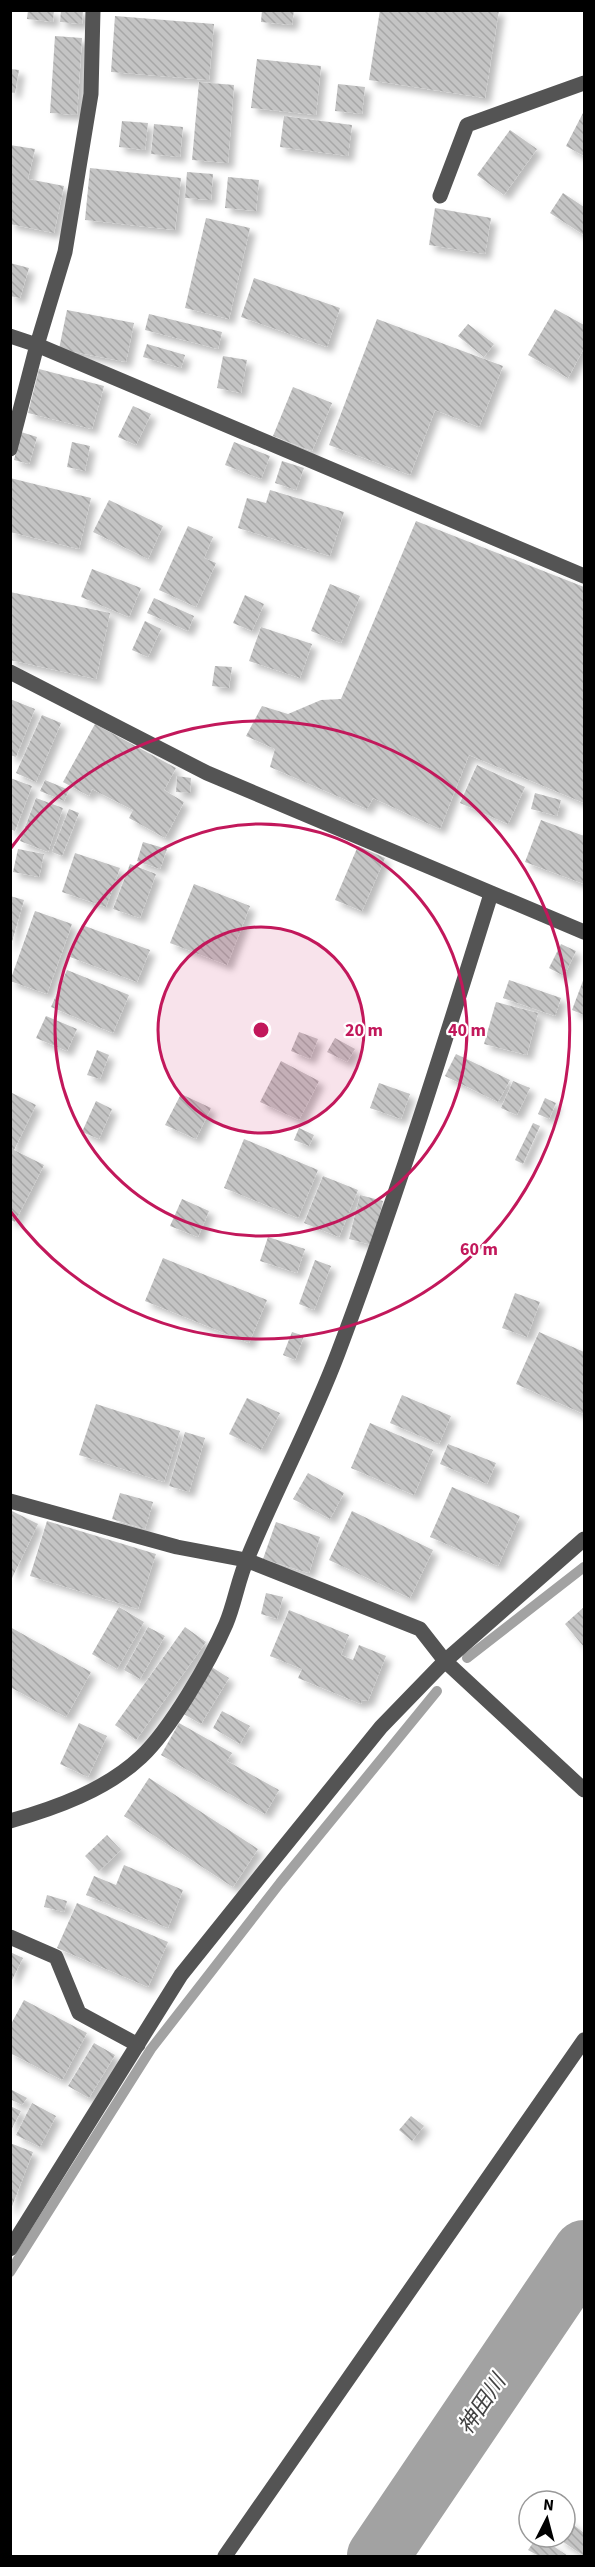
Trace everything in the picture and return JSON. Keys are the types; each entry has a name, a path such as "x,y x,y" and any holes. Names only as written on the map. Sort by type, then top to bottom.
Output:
{"street":[{"path":"10,449 66,241 91,94 93,10"},
{"path":"440,196 467,125 585,83"},
{"path":"10,336 37,345 585,576"},
{"path":"10,672 207,773 585,932"},
{"path":"10,1821 41,1812 105,1784 142,1757 170,1723 226,1624 246,1560 340,1346 427,1098 491,894"},
{"path":"10,1501 177,1547 246,1560 420,1629 445,1661 585,1790"},
{"path":"10,2249 181,1975 381,1727 445,1661 585,1539"},
{"path":"10,1937 56,1957 79,2013 138,2045"},
{"path":"225,2556 585,2040"}],"building":[{"path":"28,10 54,10 53,22 27,19"},
{"path":"61,10 83,10 82,24 60,22"},
{"path":"262,10 294,10 292,25 261,22"},
{"path":"380,10 499,10 485,98 369,80"},
{"path":"115,16 214,24 209,80 111,72"},
{"path":"55,36 82,38 77,115 50,113"},
{"path":"257,59 321,66 316,115 251,108"},
{"path":"10,69 19,70 15,93 10,92"},
{"path":"199,82 234,85 228,163 192,160"},
{"path":"338,84 365,87 362,114 335,111"},
{"path":"584,111 584,156 566,146"},
{"path":"284,116 352,125 348,156 280,147"},
{"path":"122,121 148,123 145,150 119,147"},
{"path":"154,124 183,127 180,157 151,154"},
{"path":"510,130 537,149 504,195 477,175"},
{"path":"10,145 35,149 28,179 64,186 54,233 10,224"},
{"path":"90,168 181,178 175,230 85,220"},
{"path":"187,172 213,174 211,200 185,198"},
{"path":"228,177 259,180 256,211 225,208"},
{"path":"563,193 584,207 584,235 550,213"},
{"path":"435,208 491,218 485,254 429,245"},
{"path":"206,218 250,228 229,319 185,308"},
{"path":"10,263 29,268 20,298 10,296"},
{"path":"254,278 340,308 327,347 241,317"},
{"path":"555,309 584,325 584,348 568,378 528,355"},
{"path":"67,310 134,323 126,362 59,349"},
{"path":"149,314 222,332 218,349 145,330"},
{"path":"377,319 503,366 479,427 435,410 410,475 329,445"},
{"path":"468,324 494,344 484,357 458,336"},
{"path":"147,344 185,355 181,368 143,357"},
{"path":"223,356 247,360 241,393 217,388"},
{"path":"39,369 104,386 92,429 28,413"},
{"path":"293,387 332,403 312,451 273,436"},
{"path":"133,406 151,414 136,445 118,437"},
{"path":"21,432 37,437 29,464 14,460"},
{"path":"72,442 90,446 85,471 67,467"},
{"path":"234,442 270,456 261,479 225,465"},
{"path":"282,461 304,468 296,490 275,483"},
{"path":"10,478 91,498 79,549 10,532"},
{"path":"270,490 344,512 330,556 238,528 247,498 266,503"},
{"path":"109,500 163,526 148,559 93,532"},
{"path":"416,521 584,587 584,803 469,755 440,829 373,798 367,809 270,767 275,749 246,736 262,706 288,714 321,700 341,699"},
{"path":"188,526 213,537 204,558 216,563 196,607 159,590"},
{"path":"92,569 141,588 129,617 81,597"},
{"path":"330,584 360,596 341,643 311,631"},
{"path":"10,592 110,613 96,679 10,660"},
{"path":"245,595 264,604 252,631 233,623"},
{"path":"154,598 194,616 188,631 147,613"},
{"path":"145,621 161,629 148,657 132,650"},
{"path":"261,627 312,644 300,678 249,661"},
{"path":"215,666 232,667 229,688 212,686"},
{"path":"10,699 35,709 16,757 10,755"},
{"path":"42,715 61,723 36,782 16,773"},
{"path":"95,724 176,768 164,790 184,802 165,838 129,818 133,810 92,789 89,796 63,782"},
{"path":"477,765 525,787 508,824 460,803"},
{"path":"177,776 191,778 190,793 176,792"},
{"path":"10,778 32,786 15,831 10,829"},
{"path":"45,780 69,790 64,801 40,791"},
{"path":"535,793 561,800 557,816 531,809"},
{"path":"36,798 63,808 48,852 20,841"},
{"path":"69,809 79,813 62,856 52,852"},
{"path":"541,820 584,836 584,884 525,862"},
{"path":"143,842 167,849 160,869 137,861"},
{"path":"358,846 385,858 362,911 335,900"},
{"path":"18,849 44,854 39,877 13,872"},
{"path":"75,853 120,868 106,907 62,892"},
{"path":"130,864 156,874 140,918 113,909"},
{"path":"194,884 250,906 227,965 170,943"},
{"path":"10,896 24,900 11,945 10,945"},
{"path":"35,911 72,924 47,994 10,981"},
{"path":"82,925 150,950 137,982 70,957"},
{"path":"561,944 576,951 564,976 549,968"},
{"path":"67,970 129,995 113,1033 51,1007"},
{"path":"584,978 584,1015 572,1010"},
{"path":"509,980 561,998 555,1016 503,998"},
{"path":"496,1002 538,1013 527,1055 484,1044"},
{"path":"46,1016 77,1029 67,1051 36,1038"},
{"path":"299,1032 318,1039 310,1059 291,1051"},
{"path":"335,1038 355,1049 347,1062 327,1052"},
{"path":"97,1050 109,1055 100,1079 87,1075"},
{"path":"456,1054 510,1080 498,1102 445,1076"},
{"path":"281,1061 319,1081 299,1120 260,1102"},
{"path":"513,1081 530,1088 517,1115 501,1108"},
{"path":"379,1083 410,1094 401,1119 370,1108"},
{"path":"10,1092 36,1105 14,1150 44,1165 15,1222 10,1220"},
{"path":"181,1094 211,1108 196,1139 165,1125"},
{"path":"545,1098 556,1103 549,1119 538,1114"},
{"path":"96,1101 112,1109 99,1139 82,1132"},
{"path":"533,1123 540,1126 523,1164 515,1160"},
{"path":"299,1128 314,1135 309,1146 294,1140"},
{"path":"244,1139 318,1170 298,1218 224,1188"},
{"path":"323,1176 358,1190 339,1237 304,1223"},
{"path":"360,1195 383,1201 372,1245 349,1239"},
{"path":"182,1199 209,1211 198,1237 170,1226"},
{"path":"268,1237 305,1249 297,1273 260,1261"},
{"path":"163,1258 267,1300 249,1343 145,1301"},
{"path":"315,1260 331,1266 314,1310 299,1304"},
{"path":"515,1293 540,1302 527,1337 502,1328"},
{"path":"292,1332 304,1336 295,1360 283,1355"},
{"path":"539,1332 584,1352 584,1414 516,1384"},
{"path":"402,1395 451,1416 439,1444 390,1423"},
{"path":"247,1398 280,1413 261,1450 229,1434"},
{"path":"96,1404 180,1431 164,1482 79,1455"},
{"path":"370,1423 433,1450 414,1495 351,1468"},
{"path":"185,1432 205,1438 189,1492 169,1486"},
{"path":"448,1444 496,1463 487,1484 440,1464"},
{"path":"308,1473 344,1493 330,1519 293,1499"},
{"path":"452,1487 520,1516 498,1566 430,1537"},
{"path":"120,1493 153,1502 145,1529 112,1519"},
{"path":"12,1511 38,1524 12,1578 10,1515"},
{"path":"352,1511 433,1550 410,1598 329,1560"},
{"path":"47,1521 156,1554 138,1609 30,1576"},
{"path":"276,1522 320,1537 309,1573 263,1559"},
{"path":"266,1593 283,1597 277,1619 261,1614"},
{"path":"119,1607 144,1622 117,1669 92,1654"},
{"path":"584,1607 584,1647 565,1624"},
{"path":"289,1610 349,1635 341,1655 353,1660 359,1645 386,1656 368,1701 362,1700 361,1704 298,1678 302,1669 270,1656"},
{"path":"10,1627 91,1672 66,1717 10,1687"},
{"path":"148,1627 165,1636 140,1679 124,1670"},
{"path":"185,1627 206,1642 136,1740 115,1725"},
{"path":"210,1666 229,1678 201,1724 182,1713"},
{"path":"222,1711 250,1726 240,1744 213,1728"},
{"path":"79,1723 107,1736 88,1777 60,1764"},
{"path":"179,1723 232,1753 227,1761 279,1790 265,1814 161,1755"},
{"path":"149,1778 258,1849 233,1887 124,1816"},
{"path":"107,1835 121,1850 99,1871 85,1856"},
{"path":"124,1865 183,1890 168,1928 86,1895 94,1876 116,1885"},
{"path":"47,1895 67,1901 64,1912 44,1907"},
{"path":"77,1903 168,1942 148,1987 57,1948"},
{"path":"10,1952 23,1958 12,1980 10,1979"},
{"path":"24,2000 87,2033 62,2080 10,2053 10,2026"},
{"path":"94,2043 115,2055 89,2098 68,2086"},
{"path":"10,2089 27,2098 22,2105 10,2099"},
{"path":"32,2103 56,2116 40,2147 16,2135"},
{"path":"10,2106 21,2111 10,2132"},
{"path":"411,2116 424,2126 412,2141 399,2130"},
{"path":"10,2143 33,2152 11,2209 10,2209"},
{"path":"577,2527 584,2533 584,2556 574,2549 577,2549"},
{"path":"558,2549 568,2556 539,2556 528,2550"}],"waterway":[{"path":"467,1658 584,1567"},
{"path":"10,2272 151,2049 280,1883 437,1691"},
{"name":"神田川","path":"378,2556 584,2251"}]}
